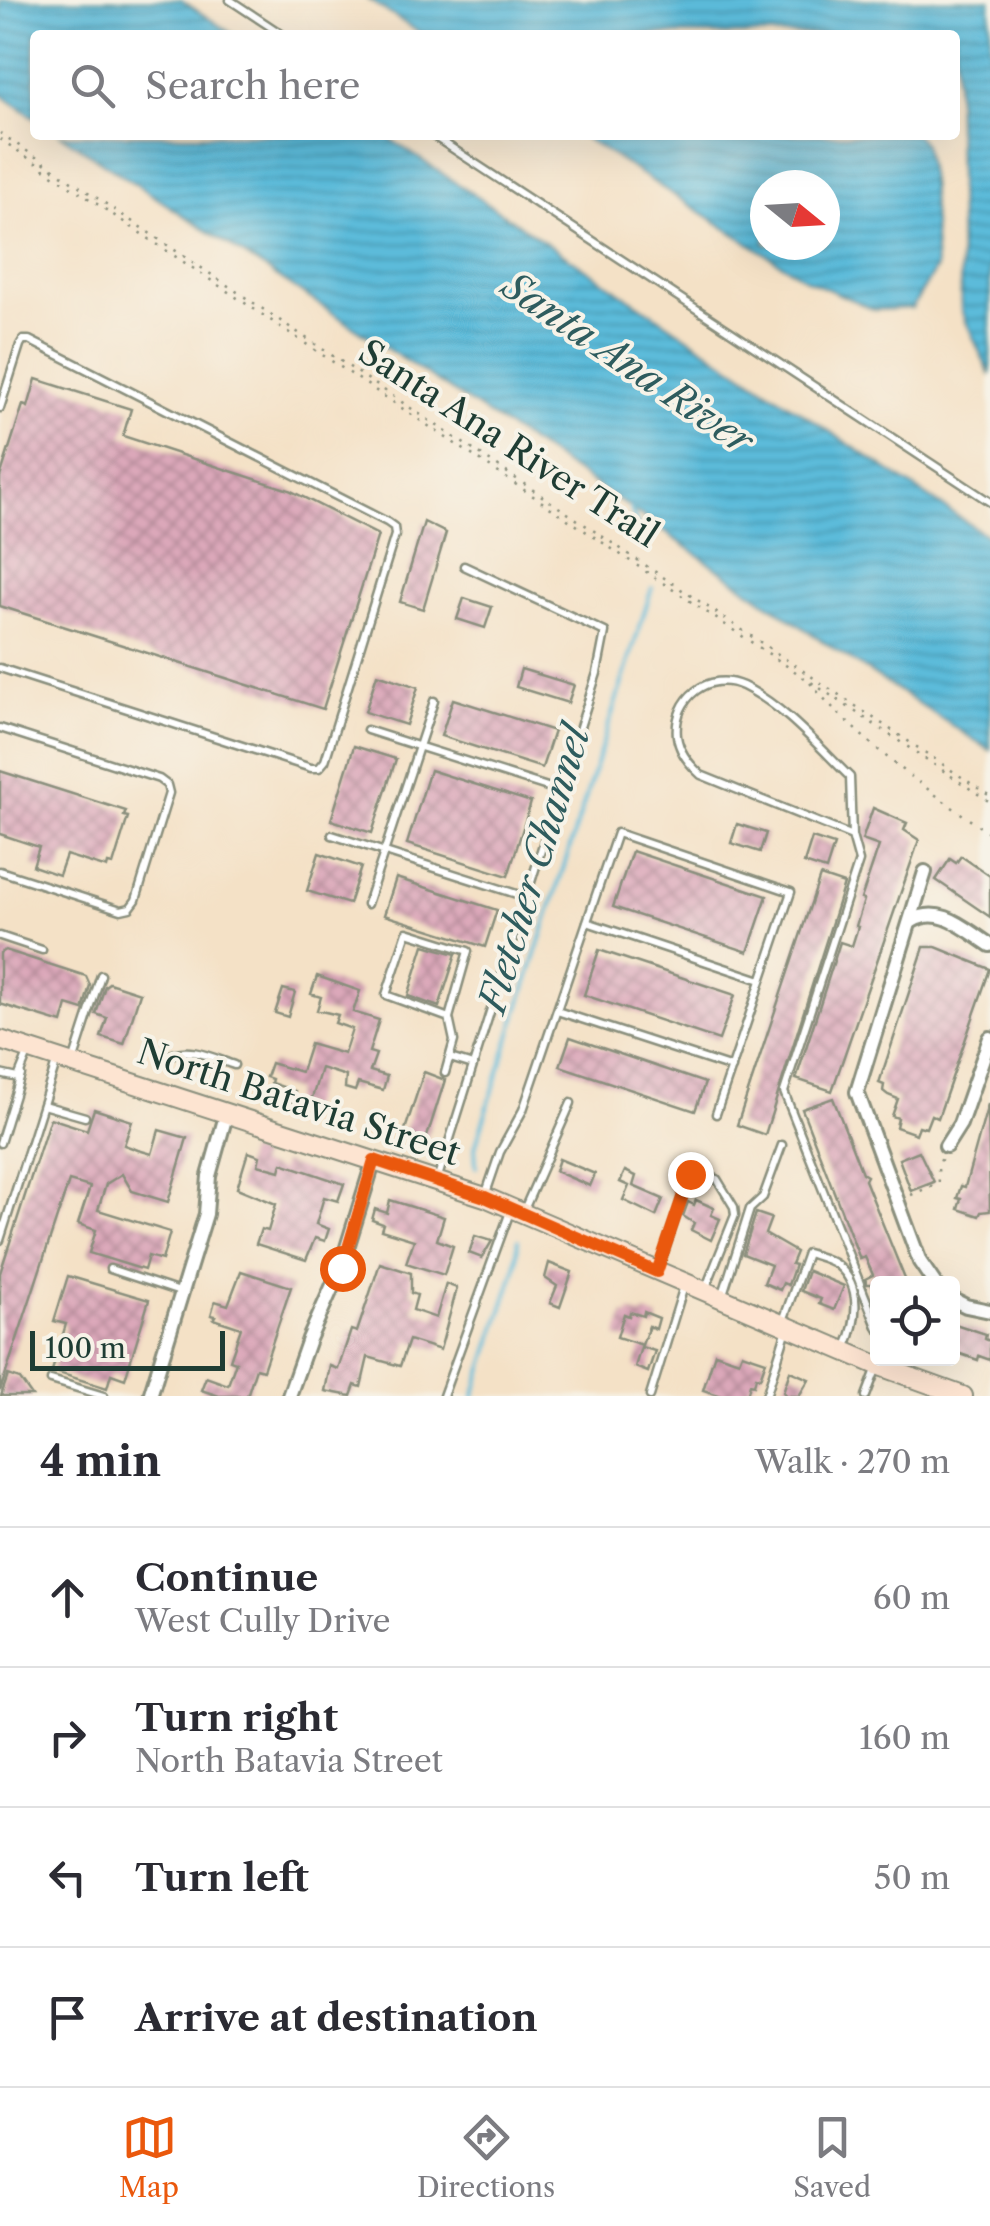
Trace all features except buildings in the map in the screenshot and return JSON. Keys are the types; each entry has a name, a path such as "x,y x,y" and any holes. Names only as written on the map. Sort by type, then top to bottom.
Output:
{"main road":[{"name":"North Batavia Street","path":"0,1040 485,1197 870,1359"},
{"name":"North Batavia Street","path":"889,1366 962,1396"}],"street":[{"path":"926,872 857,1092 920,1262 930,1276"},
{"path":"912,921 934,914 949,918 990,945"},
{"path":"946,1146 960,1124 990,1038"},
{"path":"150,1396 206,1214 209,1176 227,1112"},
{"path":"289,1396 309,1338 342,1268 374,1160"},
{"path":"960,1303 990,1311"}],"lane":[{"path":"230,0 275,30"},
{"path":"440,140 990,502"},
{"path":"0,408 20,344 29,340 387,522 396,534 325,761 319,768 0,668"},
{"path":"437,1181 597,673 604,632 464,566"},
{"path":"852,836 701,775 687,762 677,736 682,709 694,689 715,680 742,685 790,719 850,778 852,836 860,861 784,1092 870,1309"},
{"path":"367,904 434,700"},
{"path":"0,728 159,779 167,785 169,794 136,900 130,908 121,910 0,871"},
{"path":"367,730 560,791"},
{"path":"485,1197 500,1152 524,1110 617,833 791,892 716,1114"},
{"path":"332,836 526,897"},
{"path":"587,922 761,980"},
{"path":"445,1073 454,1042 449,1018 468,951 407,932 386,995 449,1018"},
{"path":"0,936 42,950"},
{"path":"0,1240 43,1104 100,975"},
{"path":"557,1010 732,1068"},
{"path":"0,1143 30,1050"},
{"path":"167,1056 186,1051 234,1065"},
{"path":"450,1058 473,1065"},
{"path":"0,1074 18,1078 21,1075"},
{"path":"444,1396 517,1211 571,1102"},
{"path":"43,1104 85,1118"},
{"path":"712,1296 750,1210 763,1197 782,1145"},
{"path":"657,1272 690,1174 694,1171 717,1179 734,1207 734,1215 712,1296"},
{"path":"766,1396 807,1252 838,1266 848,1282 857,1309 856,1323 844,1351"},
{"path":"110,1269 182,1292"},
{"path":"650,1396 685,1284"},
{"path":"866,1396 886,1366"},
{"path":"51,1380 104,1396"}],"path":[{"name":"Santa Ana River Trail","path":"0,133 990,796"},
{"path":"0,140 990,802"},
{"path":"805,678 843,721 871,745 990,834"},
{"path":"896,1201 936,1185 946,1146"}],"water":[{"path":"0,0 181,0 226,30 30,30 30,115 0,94"},
{"path":"369,0 990,0 990,375 961,310 957,140 960,30 415,30"},
{"name":"Santa Ana River","path":"69,140 392,140 990,538 990,750 834,649 632,509"},
{"path":"588,140 920,140 930,181 936,268 912,308 875,310 807,280 776,260 840,260 840,170 750,170 750,244"}],"waterway":[{"path":"631,509 641,537"},
{"name":"Fletcher Channel","path":"476,1167 475,1147 652,588"},
{"name":"Fletcher Channel","path":"474,1396 516,1267 518,1240"}],"route":[{"path":"342,1268 374,1160 485,1197 657,1272 690,1174"}]}
